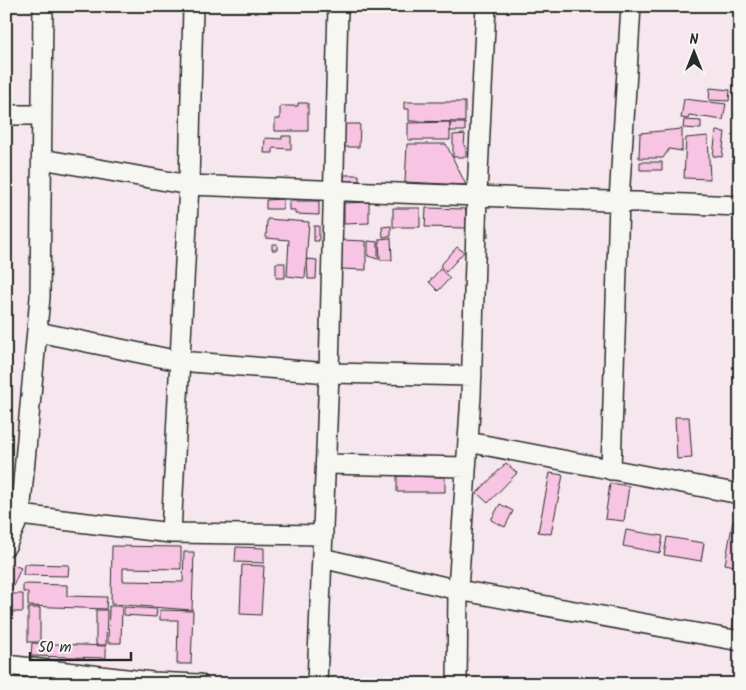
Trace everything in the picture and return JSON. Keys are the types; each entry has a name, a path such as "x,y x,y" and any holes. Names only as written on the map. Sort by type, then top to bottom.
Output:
{"street":[{"path":"6,546 20,515 38,332 43,6"},
{"path":"171,533 189,185 193,6"},
{"path":"316,684 329,373 338,6"},
{"path":"457,684 458,590 472,376 477,194 486,6"},
{"path":"611,470 619,201 631,6"},
{"path":"6,115 41,114"},
{"path":"42,159 189,185 477,194 740,206"},
{"path":"38,332 179,361 329,373 472,376"},
{"path":"468,442 740,494"},
{"path":"326,464 466,467"},
{"path":"20,515 171,533 323,535"},
{"path":"322,558 458,590 740,642"},
{"path":"6,665 41,676 199,684"}],"building":[{"path":"736,47 740,48 740,62 736,62"},
{"path":"710,88 730,90 729,101 709,100"},
{"path":"684,99 726,104 723,120 689,115 688,119 681,118"},
{"path":"404,102 465,102 465,122 409,121 409,109 404,109"},
{"path":"298,103 308,103 308,131 275,131 275,119 280,119 280,106 298,106"},
{"path":"684,120 701,121 701,129 683,128"},
{"path":"450,122 450,140 408,140 408,123"},
{"path":"450,123 465,123 465,131 450,131"},
{"path":"344,124 360,124 359,147 344,147"},
{"path":"682,129 682,151 669,149 663,158 639,158 640,133"},
{"path":"716,131 725,132 722,157 713,156"},
{"path":"465,134 464,146 466,146 466,157 453,157 453,135"},
{"path":"282,136 291,136 291,149 273,148 273,153 264,153 265,138 282,139"},
{"path":"708,136 710,179 684,178 686,138"},
{"path":"407,144 446,144 466,185 405,182"},
{"path":"640,162 662,162 662,170 640,170"},
{"path":"344,175 359,175 359,181 344,181"},
{"path":"283,199 283,209 266,209 266,200"},
{"path":"289,201 319,201 319,215 295,214 295,210 289,210"},
{"path":"369,202 369,223 344,224 344,203"},
{"path":"393,208 420,208 420,227 393,227"},
{"path":"426,208 466,209 466,228 425,227"},
{"path":"267,219 309,222 305,278 287,276 289,240 266,238"},
{"path":"314,226 319,226 319,241 314,241"},
{"path":"391,226 391,236 383,237 382,227"},
{"path":"483,226 488,227 488,237 483,237"},
{"path":"391,238 392,260 380,260 379,239"},
{"path":"341,240 366,241 366,270 341,269"},
{"path":"368,241 378,242 378,259 368,256"},
{"path":"272,244 277,244 277,250 272,250"},
{"path":"457,247 464,252 446,272 440,266"},
{"path":"307,259 317,260 316,279 308,279"},
{"path":"276,263 285,263 285,278 276,278"},
{"path":"440,269 450,278 438,291 429,282"},
{"path":"675,417 689,417 692,458 677,459"},
{"path":"506,463 517,473 488,503 477,493"},
{"path":"550,473 563,475 551,534 538,532"},
{"path":"397,476 445,477 445,492 397,492"},
{"path":"610,483 629,486 624,521 605,519"},
{"path":"500,504 513,511 505,527 491,520"},
{"path":"733,521 740,522 739,567 725,564"},
{"path":"626,530 663,536 660,553 623,546"},
{"path":"667,537 704,543 701,561 664,555"},
{"path":"112,546 181,547 181,569 123,568 123,581 183,582 184,552 194,552 192,610 111,604"},
{"path":"236,547 264,548 264,563 235,562"},
{"path":"11,564 21,568 10,593 6,591 6,574"},
{"path":"24,564 69,565 68,576 23,575"},
{"path":"242,565 264,566 261,615 240,614"},
{"path":"23,584 67,585 67,596 107,597 106,609 28,606 28,592 23,592"},
{"path":"740,586 740,633 732,632"},
{"path":"6,594 23,594 23,612 6,612"},
{"path":"109,606 122,606 121,643 108,643"},
{"path":"124,607 157,609 156,617 124,615"},
{"path":"28,608 40,608 40,642 28,642"},
{"path":"96,610 107,610 106,645 96,645"},
{"path":"160,610 193,611 191,664 177,664 178,620 160,620"},
{"path":"32,643 106,646 106,658 31,656"}]}
